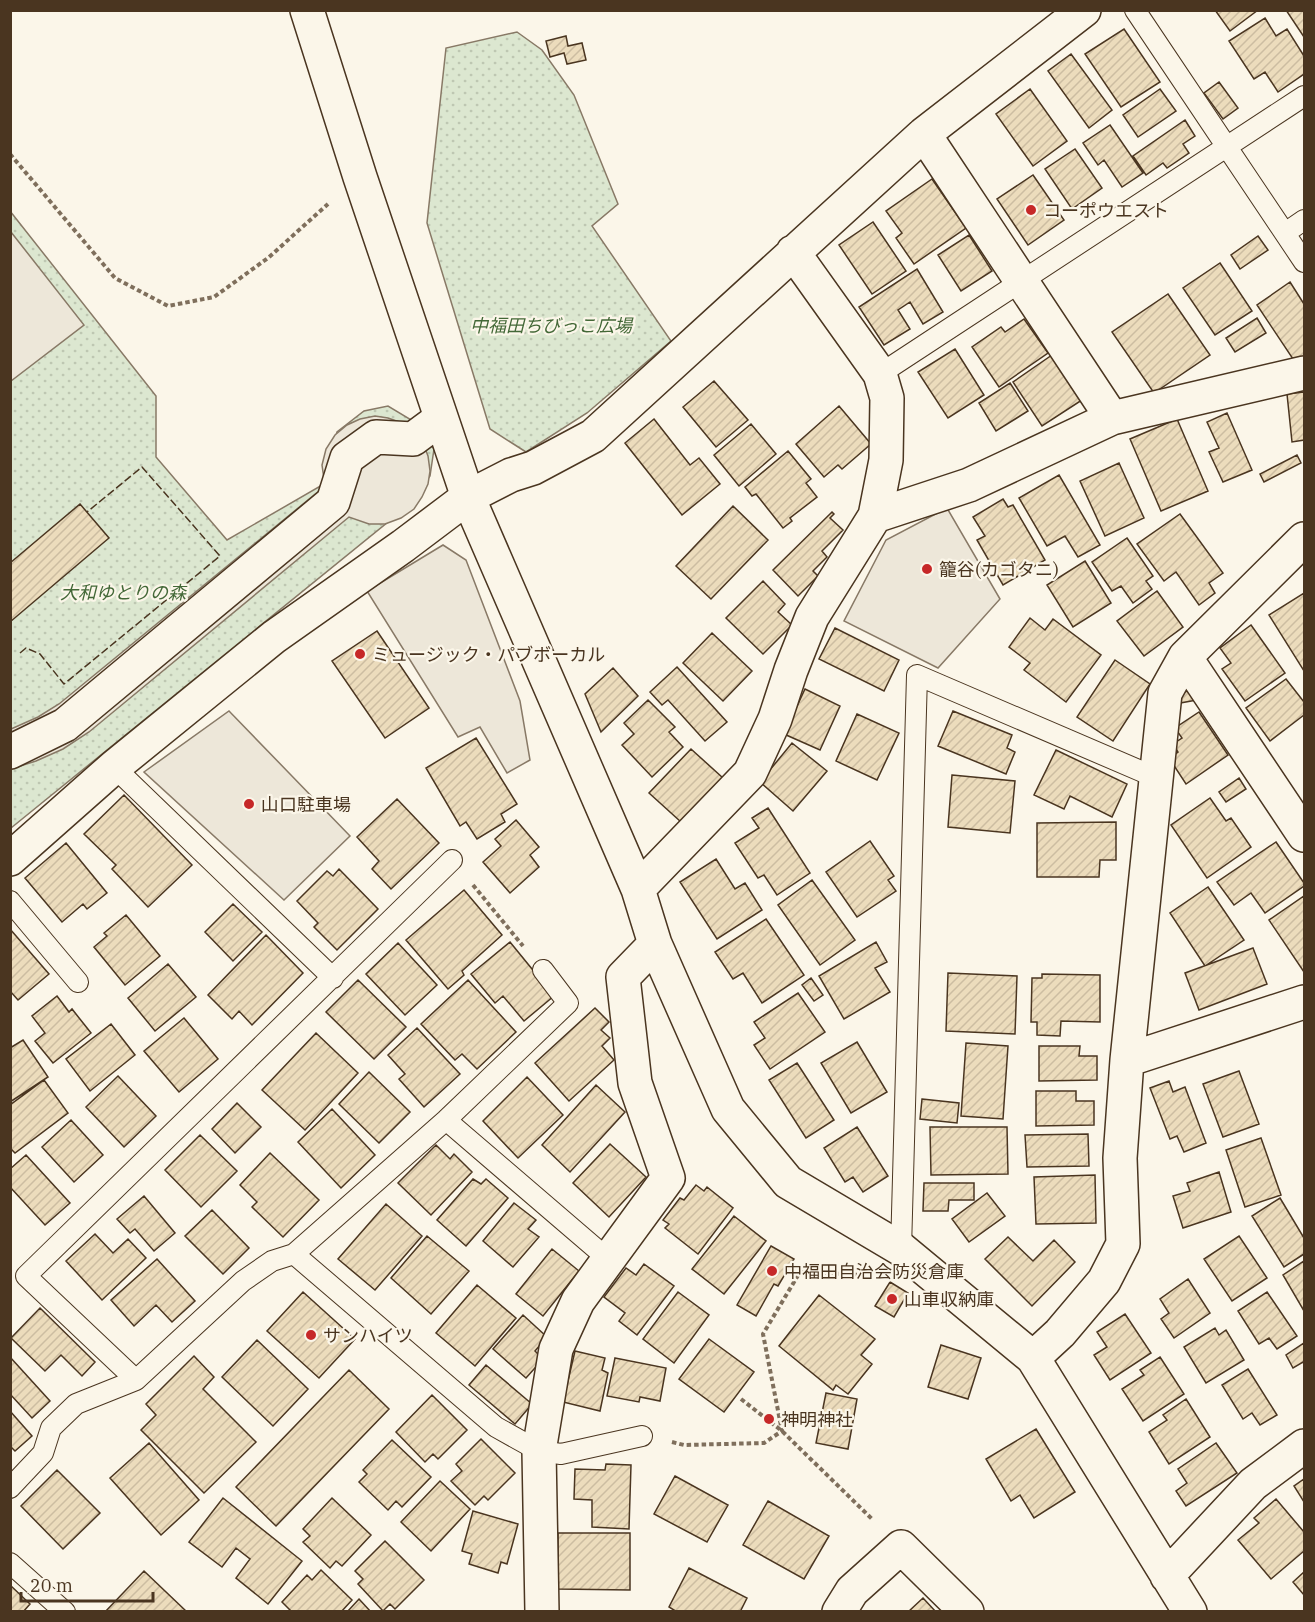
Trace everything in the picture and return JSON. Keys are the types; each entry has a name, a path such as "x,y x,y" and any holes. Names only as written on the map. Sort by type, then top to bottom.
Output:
{"street":[{"path":"307,10 440,419 468,497 638,889 655,944 728,1109 788,1182 901,1249 1033,1358 1177,1599 1253,1484 1305,1446"},
{"path":"10,859 114,767 274,637 468,497 511,475 533,468 592,436 924,135 1070,15"},
{"path":"924,135 1112,418"},
{"path":"638,889 750,773 775,720 791,670 812,617 874,516 886,460 887,398 880,374 793,252"},
{"path":"874,516 969,484 1112,418 1305,373"},
{"path":"10,752 65,725 333,502 347,458 376,437 413,439 440,419"},
{"path":"1033,1358 1059,1333 1104,1281 1123,1244 1120,1158 1127,1060 1165,693 1185,657 1305,539"},
{"path":"1185,657 1305,835"},
{"path":"542,1611 539,1451 556,1349 578,1301 668,1178 636,1083 624,977 655,944"},
{"path":"1127,1060 1305,1002"},
{"path":"839,1611 852,1591 901,1547 967,1611"}],"lane":[{"path":"1135,10 1305,262"},
{"path":"880,374 1305,96"},
{"path":"1285,233 1305,220"},
{"path":"901,1249 917,675 1157,778"},
{"path":"114,767 333,978"},
{"path":"136,1380 26,1276 452,860"},
{"path":"10,901 78,982"},
{"path":"10,1488 43,1453 51,1428 76,1404 136,1380 243,1281 272,1261 294,1254 446,1120 568,1003 543,970"},
{"path":"446,1120 608,1259"},
{"path":"294,1254 496,1428 539,1451 561,1454 642,1436"},
{"path":"10,1563 65,1611"}],"path":[{"path":"10,154 115,278 168,306 214,297 268,258 360,177"},
{"path":"452,860 543,970"},
{"path":"782,1431 763,1334 800,1272"},
{"path":"741,1399 782,1431 865,1512"},
{"path":"684,1445 764,1443 782,1431"}],"green space":[{"name":"中福田ちびっこ広場","path":"517,32 542,50 574,95 618,204 592,226 671,341 587,413 526,452 490,429 427,223 446,48"},
{"name":"大和ゆとりの森","path":"10,211 156,396 156,457 227,540 324,484 337,432 364,411 388,406 418,424 434,449 430,476 409,505 11,828"}],"shaded area":[{"path":"11,232 84,325 11,381"},
{"path":"375,416 402,423 423,443 430,471 428,484 414,509 401,518 385,524 369,524 349,517 89,732 63,749 11,769 11,729 38,717 59,704 325,486 322,465 326,449 335,435 347,425"},
{"name":"籠谷(カゴタニ)","path":"947,508 1000,599 938,668 844,621 886,540"},
{"path":"443,545 466,560 520,701 530,760 507,773 480,727 458,737 367,591"},
{"name":"山口駐車場","path":"229,711 350,836 284,900 144,772"}],"building":[{"path":"1215,10 1258,10 1230,31"},
{"path":"1286,10 1304,10 1304,37"},
{"path":"1265,18 1276,36 1287,29 1304,56 1304,74 1278,92 1265,72 1254,79 1229,41"},
{"path":"1124,29 1160,82 1121,107 1085,54"},
{"path":"566,36 568,46 582,43 586,60 567,64 564,53 550,57 546,41"},
{"path":"1071,54 1112,110 1089,128 1048,71"},
{"path":"1219,82 1238,108 1223,119 1204,93"},
{"path":"1030,89 1067,141 1033,166 996,114"},
{"path":"1160,89 1176,111 1138,137 1123,115"},
{"path":"1185,120 1195,136 1183,144 1189,153 1167,168 1163,163 1146,175 1133,156"},
{"path":"1110,125 1143,173 1122,187 1104,160 1098,165 1083,143"},
{"path":"1075,149 1102,188 1072,209 1045,169"},
{"name":"コーポウエスト","path":"1033,175 1064,220 1028,245 997,199"},
{"path":"932,179 966,228 914,264 896,238 902,233 886,211"},
{"path":"873,222 906,271 872,294 839,245"},
{"path":"969,235 992,271 961,291 938,255"},
{"path":"1258,236 1268,250 1240,269 1231,255"},
{"path":"1220,263 1252,311 1215,335 1183,288"},
{"path":"917,269 943,312 923,324 910,302 898,310 910,329 884,345 859,307"},
{"path":"1290,282 1304,304 1304,356 1295,362 1257,305"},
{"path":"1168,294 1210,355 1154,393 1112,332"},
{"path":"1257,318 1266,333 1235,352 1226,338"},
{"path":"1024,319 1048,353 999,387 972,347 1001,327 1005,332"},
{"path":"955,349 984,395 948,418 918,372"},
{"path":"1052,355 1082,400 1042,426 1013,382"},
{"path":"714,381 748,420 716,447 683,407"},
{"path":"1010,383 1028,411 996,431 979,403"},
{"path":"1304,392 1304,440 1292,442 1287,394"},
{"path":"839,406 871,444 842,469 838,465 824,477 796,444"},
{"path":"1227,413 1252,470 1223,482 1209,452 1219,448 1207,422"},
{"path":"654,419 690,465 699,458 720,484 682,515 625,443"},
{"path":"1177,419 1208,491 1161,511 1130,439"},
{"path":"751,424 776,454 739,486 714,455"},
{"path":"788,451 811,479 806,483 817,497 790,518 792,521 783,528 756,494 752,496 745,487"},
{"path":"1297,455 1301,463 1264,482 1260,474"},
{"path":"1119,463 1144,518 1105,536 1080,481"},
{"path":"1059,475 1100,545 1078,557 1065,536 1047,546 1019,498"},
{"path":"1003,499 1008,507 1013,505 1045,560 1003,585 977,540 985,536 973,517"},
{"path":"80,504 109,538 10,622 10,563"},
{"path":"733,506 768,540 711,599 676,566"},
{"path":"832,512 834,514 830,518 843,530 822,551 827,557 813,571 818,576 798,596 773,570"},
{"path":"1180,514 1223,573 1209,583 1215,593 1199,605 1176,572 1164,581 1137,544"},
{"path":"1127,538 1153,576 1146,581 1152,589 1133,603 1121,586 1112,591 1092,562"},
{"path":"1085,561 1111,603 1073,627 1047,585"},
{"path":"763,581 785,604 778,612 792,625 763,654 726,618"},
{"path":"1157,591 1183,627 1144,656 1117,621"},
{"path":"1304,593 1304,671 1269,615"},
{"path":"1030,618 1045,630 1053,619 1101,655 1066,702 1024,670 1030,663 1009,647"},
{"path":"1251,625 1285,673 1245,701 1222,669 1231,663 1220,648"},
{"path":"835,628 899,660 884,691 819,659"},
{"path":"377,631 429,708 385,738 332,661"},
{"path":"712,633 752,671 723,701 683,663"},
{"path":"1115,660 1150,684 1113,741 1077,717"},
{"path":"677,667 727,722 705,741 668,700 662,705 650,692"},
{"path":"613,668 638,696 601,732 585,694"},
{"path":"1286,679 1304,702 1304,715 1270,741 1246,708"},
{"path":"805,689 840,706 820,750 784,734"},
{"path":"1191,691 1197,700 1180,703 1180,692"},
{"path":"648,700 675,727 669,732 683,747 652,777 622,745 634,734 624,723"},
{"path":"953,711 1012,735 1007,748 1015,752 1006,774 938,746"},
{"path":"1199,712 1228,755 1186,784 1171,761 1175,759 1173,756 1178,752 1173,744 1182,738 1175,728"},
{"path":"857,714 899,733 877,780 836,761"},
{"path":"476,738 517,804 501,814 505,822 477,839 466,822 460,826 426,768"},
{"path":"792,743 827,771 793,811 760,782"},
{"path":"691,749 723,778 681,822 649,793"},
{"path":"1056,750 1127,784 1112,817 1070,796 1064,809 1034,795"},
{"path":"952,775 1015,781 1010,833 948,827"},
{"path":"1239,778 1246,789 1226,802 1219,792"},
{"path":"124,795 192,865 148,907 112,869 116,865 84,834"},
{"path":"1210,798 1226,821 1231,818 1251,847 1207,878 1171,825"},
{"path":"397,799 439,843 391,889 372,869 379,861 357,837"},
{"path":"768,808 810,873 777,895 764,875 758,878 735,843 759,828 752,818"},
{"path":"516,820 539,847 530,855 539,867 510,893 483,862 501,846 495,839"},
{"path":"1116,822 1116,860 1100,860 1099,877 1037,877 1037,823"},
{"path":"870,841 894,876 888,880 896,891 857,917 826,872"},
{"path":"1276,842 1304,886 1265,913 1251,893 1234,905 1217,882"},
{"path":"66,843 107,893 87,909 83,904 62,922 25,878"},
{"path":"716,859 735,889 745,883 762,910 717,939 680,882"},
{"path":"339,869 378,909 337,950 314,927 318,923 297,901 327,871 333,876"},
{"path":"812,880 855,940 820,965 778,905"},
{"path":"1208,887 1244,940 1205,966 1170,913"},
{"path":"464,890 502,935 462,971 464,975 448,989 406,940"},
{"path":"1304,896 1304,972 1269,920"},
{"path":"233,904 262,932 233,961 205,932"},
{"path":"126,915 160,956 125,985 94,947 107,936 104,933"},
{"path":"766,919 804,975 762,1003 743,973 733,979 715,952"},
{"path":"10,929 49,974 18,1000 10,991"},
{"path":"266,935 303,973 252,1025 239,1011 232,1019 208,995"},
{"path":"510,942 554,996 524,1021 503,996 495,1003 471,974"},
{"path":"876,942 887,962 875,968 890,992 844,1019 819,976"},
{"path":"398,943 437,985 405,1015 366,974"},
{"path":"1253,948 1267,984 1199,1010 1185,973"},
{"path":"168,964 196,997 155,1031 128,998"},
{"path":"948,973 1017,976 1015,1034 946,1031"},
{"path":"1042,974 1100,975 1100,1022 1061,1021 1060,1036 1037,1035 1037,1022 1031,1022 1032,978 1042,978"},
{"path":"811,978 823,995 814,1001 802,985"},
{"path":"358,980 406,1027 374,1059 326,1012"},
{"path":"468,980 516,1032 477,1069 462,1054 455,1060 421,1024"},
{"path":"798,993 825,1032 770,1069 754,1045 765,1038 754,1022"},
{"path":"57,996 69,1012 72,1009 91,1033 53,1063 35,1041 45,1033 32,1016"},
{"path":"595,1008 609,1022 601,1030 610,1038 602,1046 614,1060 569,1101 535,1063"},
{"path":"184,1018 218,1059 179,1092 144,1051"},
{"path":"111,1024 135,1055 90,1091 66,1059"},
{"path":"417,1028 460,1074 424,1107 399,1079 405,1074 388,1055"},
{"path":"316,1033 358,1073 305,1130 262,1090"},
{"path":"23,1040 48,1077 10,1102 10,1048"},
{"path":"857,1042 887,1092 851,1113 821,1063"},
{"path":"966,1043 1008,1046 1003,1119 961,1116"},
{"path":"1039,1046 1080,1046 1079,1056 1097,1056 1097,1080 1039,1081"},
{"path":"797,1063 834,1120 806,1138 769,1080"},
{"path":"1239,1071 1259,1124 1223,1137 1203,1084"},
{"path":"369,1072 410,1112 379,1143 339,1104"},
{"path":"118,1076 156,1116 124,1147 86,1107"},
{"path":"527,1077 563,1115 518,1158 483,1121"},
{"path":"44,1080 68,1113 15,1153 10,1148 10,1105"},
{"path":"1169,1081 1173,1092 1185,1087 1206,1143 1184,1152 1177,1136 1170,1139 1150,1088"},
{"path":"596,1085 625,1112 570,1172 542,1145"},
{"path":"1036,1091 1076,1091 1076,1101 1094,1101 1094,1125 1036,1126"},
{"path":"922,1099 959,1103 957,1123 920,1119"},
{"path":"237,1103 261,1127 235,1153 212,1129"},
{"path":"332,1109 375,1155 341,1188 298,1142"},
{"path":"71,1120 103,1155 74,1182 42,1147"},
{"path":"857,1127 888,1176 863,1192 853,1177 845,1182 824,1148"},
{"path":"930,1127 1007,1127 1008,1174 931,1175"},
{"path":"1088,1134 1089,1166 1027,1167 1025,1135"},
{"path":"200,1135 237,1171 201,1207 165,1170"},
{"path":"1261,1138 1281,1195 1245,1207 1226,1150"},
{"path":"610,1144 646,1177 609,1217 573,1183"},
{"path":"436,1145 450,1159 454,1154 472,1172 431,1215 398,1183"},
{"path":"270,1153 319,1200 283,1237 252,1207 257,1202 240,1185"},
{"path":"26,1155 70,1203 45,1225 10,1187 10,1169"},
{"path":"1219,1172 1231,1212 1183,1228 1173,1196 1190,1191 1187,1183"},
{"path":"1095,1175 1096,1223 1036,1224 1034,1177"},
{"path":"473,1179 481,1184 486,1179 508,1198 466,1246 437,1220"},
{"path":"924,1183 974,1183 974,1200 949,1200 948,1211 923,1211"},
{"path":"696,1185 704,1191 707,1187 733,1208 698,1254 665,1228 669,1224 663,1220 680,1198 684,1200"},
{"path":"987,1193 1005,1216 969,1242 952,1219"},
{"path":"144,1196 175,1233 154,1251 135,1229 130,1233 117,1219"},
{"path":"1280,1198 1304,1238 1304,1254 1284,1267 1252,1216"},
{"path":"514,1203 536,1220 528,1229 539,1237 513,1267 483,1241"},
{"path":"386,1204 422,1236 375,1290 338,1259"},
{"path":"212,1210 249,1248 223,1274 185,1236"},
{"path":"734,1216 766,1241 724,1294 692,1269"},
{"path":"95,1234 113,1253 128,1239 146,1258 102,1300 66,1261"},
{"path":"427,1236 469,1271 431,1314 391,1278"},
{"path":"1239,1236 1267,1278 1232,1301 1204,1259"},
{"path":"1008,1237 1033,1261 1054,1240 1075,1262 1032,1306 985,1259"},
{"name":"中福田自治会防災倉庫","path":"771,1246 794,1259 778,1286 774,1284 756,1316 737,1305"},
{"path":"552,1249 579,1271 543,1316 516,1294"},
{"path":"157,1259 195,1301 172,1322 156,1305 134,1326 111,1300"},
{"path":"1304,1261 1304,1311 1283,1275"},
{"path":"644,1264 674,1286 637,1335 619,1321 625,1313 604,1297 626,1268 636,1275"},
{"path":"1188,1279 1210,1313 1174,1338 1161,1319 1169,1313 1160,1299"},
{"name":"山車収納庫","path":"890,1282 908,1293 894,1317 875,1306"},
{"path":"477,1285 516,1318 475,1366 436,1333"},
{"name":"サンハイツ","path":"303,1292 355,1339 319,1378 267,1331"},
{"path":"678,1292 709,1315 674,1363 643,1339"},
{"path":"1267,1292 1297,1336 1277,1349 1269,1338 1259,1344 1238,1311"},
{"path":"819,1295 875,1339 861,1355 872,1364 848,1394 836,1385 833,1390 779,1346"},
{"path":"40,1308 95,1362 82,1376 61,1355 45,1371 11,1338"},
{"path":"1125,1314 1151,1353 1110,1380 1094,1355 1107,1347 1097,1332"},
{"path":"523,1315 547,1337 535,1351 543,1359 526,1378 493,1349"},
{"path":"1215,1328 1219,1335 1226,1330 1244,1360 1206,1383 1184,1347"},
{"path":"709,1339 754,1372 724,1412 679,1379"},
{"path":"257,1340 308,1389 273,1426 222,1377"},
{"path":"1304,1343 1304,1364 1303,1362 1293,1368 1286,1355"},
{"path":"941,1345 981,1358 968,1399 928,1387"},
{"path":"575,1351 605,1358 602,1370 608,1373 600,1411 563,1402"},
{"path":"194,1356 214,1377 203,1389 256,1442 204,1493 141,1430 156,1415 146,1404"},
{"path":"10,1357 50,1401 32,1418 10,1394"},
{"path":"1160,1357 1184,1394 1143,1421 1122,1389 1144,1375 1140,1370"},
{"path":"615,1358 666,1368 660,1401 640,1397 639,1402 607,1396"},
{"path":"486,1365 532,1404 515,1424 469,1385"},
{"path":"1248,1369 1277,1415 1260,1425 1252,1413 1243,1419 1222,1385"},
{"path":"349,1370 389,1409 276,1526 236,1487"},
{"path":"826,1393 857,1399 848,1449 816,1443"},
{"path":"432,1395 467,1430 438,1459 433,1454 425,1462 396,1432"},
{"path":"1186,1399 1210,1437 1169,1464 1149,1432 1167,1420 1163,1415"},
{"path":"10,1411 32,1436 15,1451 10,1446"},
{"path":"1036,1429 1075,1492 1034,1518 1020,1495 1011,1501 986,1459"},
{"path":"481,1439 515,1473 488,1500 484,1496 475,1505 451,1481 462,1471 456,1464"},
{"path":"392,1440 431,1477 402,1507 396,1501 388,1510 359,1482 367,1474 363,1470"},
{"path":"149,1443 199,1500 161,1535 110,1478"},
{"path":"1216,1443 1237,1473 1186,1506 1176,1491 1187,1483 1178,1469"},
{"path":"606,1464 631,1465 629,1529 592,1527 592,1500 574,1499 575,1469 605,1470"},
{"path":"57,1470 100,1513 63,1549 21,1506"},
{"path":"675,1476 728,1505 707,1542 654,1514"},
{"path":"1304,1479 1304,1502 1294,1486"},
{"path":"440,1481 470,1509 431,1551 401,1522"},
{"path":"223,1498 302,1561 268,1604 236,1578 250,1559 236,1548 222,1567 189,1542"},
{"path":"332,1498 371,1535 342,1566 336,1561 330,1568 303,1542 310,1536 303,1529"},
{"path":"1276,1499 1304,1532 1304,1551 1271,1579 1238,1540 1259,1523 1254,1518"},
{"path":"768,1501 829,1536 804,1579 743,1545"},
{"path":"473,1511 518,1524 507,1564 501,1562 498,1573 469,1564 472,1554 462,1551"},
{"path":"558,1533 630,1533 630,1590 558,1589"},
{"path":"385,1541 424,1580 395,1609 390,1604 383,1611 358,1584 363,1579 355,1571"},
{"path":"689,1568 747,1598 740,1612 677,1612 669,1607"},
{"path":"321,1570 352,1600 341,1612 292,1612 282,1602 307,1575 312,1580"},
{"path":"144,1571 187,1612 105,1612"},
{"path":"1304,1572 1304,1595 1293,1582"},
{"path":"10,1585 30,1604 23,1612 10,1612"},
{"path":"923,1598 936,1612 908,1612"},
{"path":"359,1599 371,1612 347,1612"}],"fence":[{"path":"20,653 26,648 40,654 64,684 220,556 142,467 87,512"}],"place":[{"name":"コーポウエスト","path":"1031,210"},
{"name":"籠谷(カゴタニ)","path":"927,569"},
{"name":"ミュージック・パブボーカル","path":"360,654"},
{"name":"山口駐車場","path":"249,804"},
{"name":"中福田自治会防災倉庫","path":"772,1271"},
{"name":"山車収納庫","path":"892,1299"},
{"name":"サンハイツ","path":"311,1335"},
{"name":"神明神社","path":"769,1419"}]}
